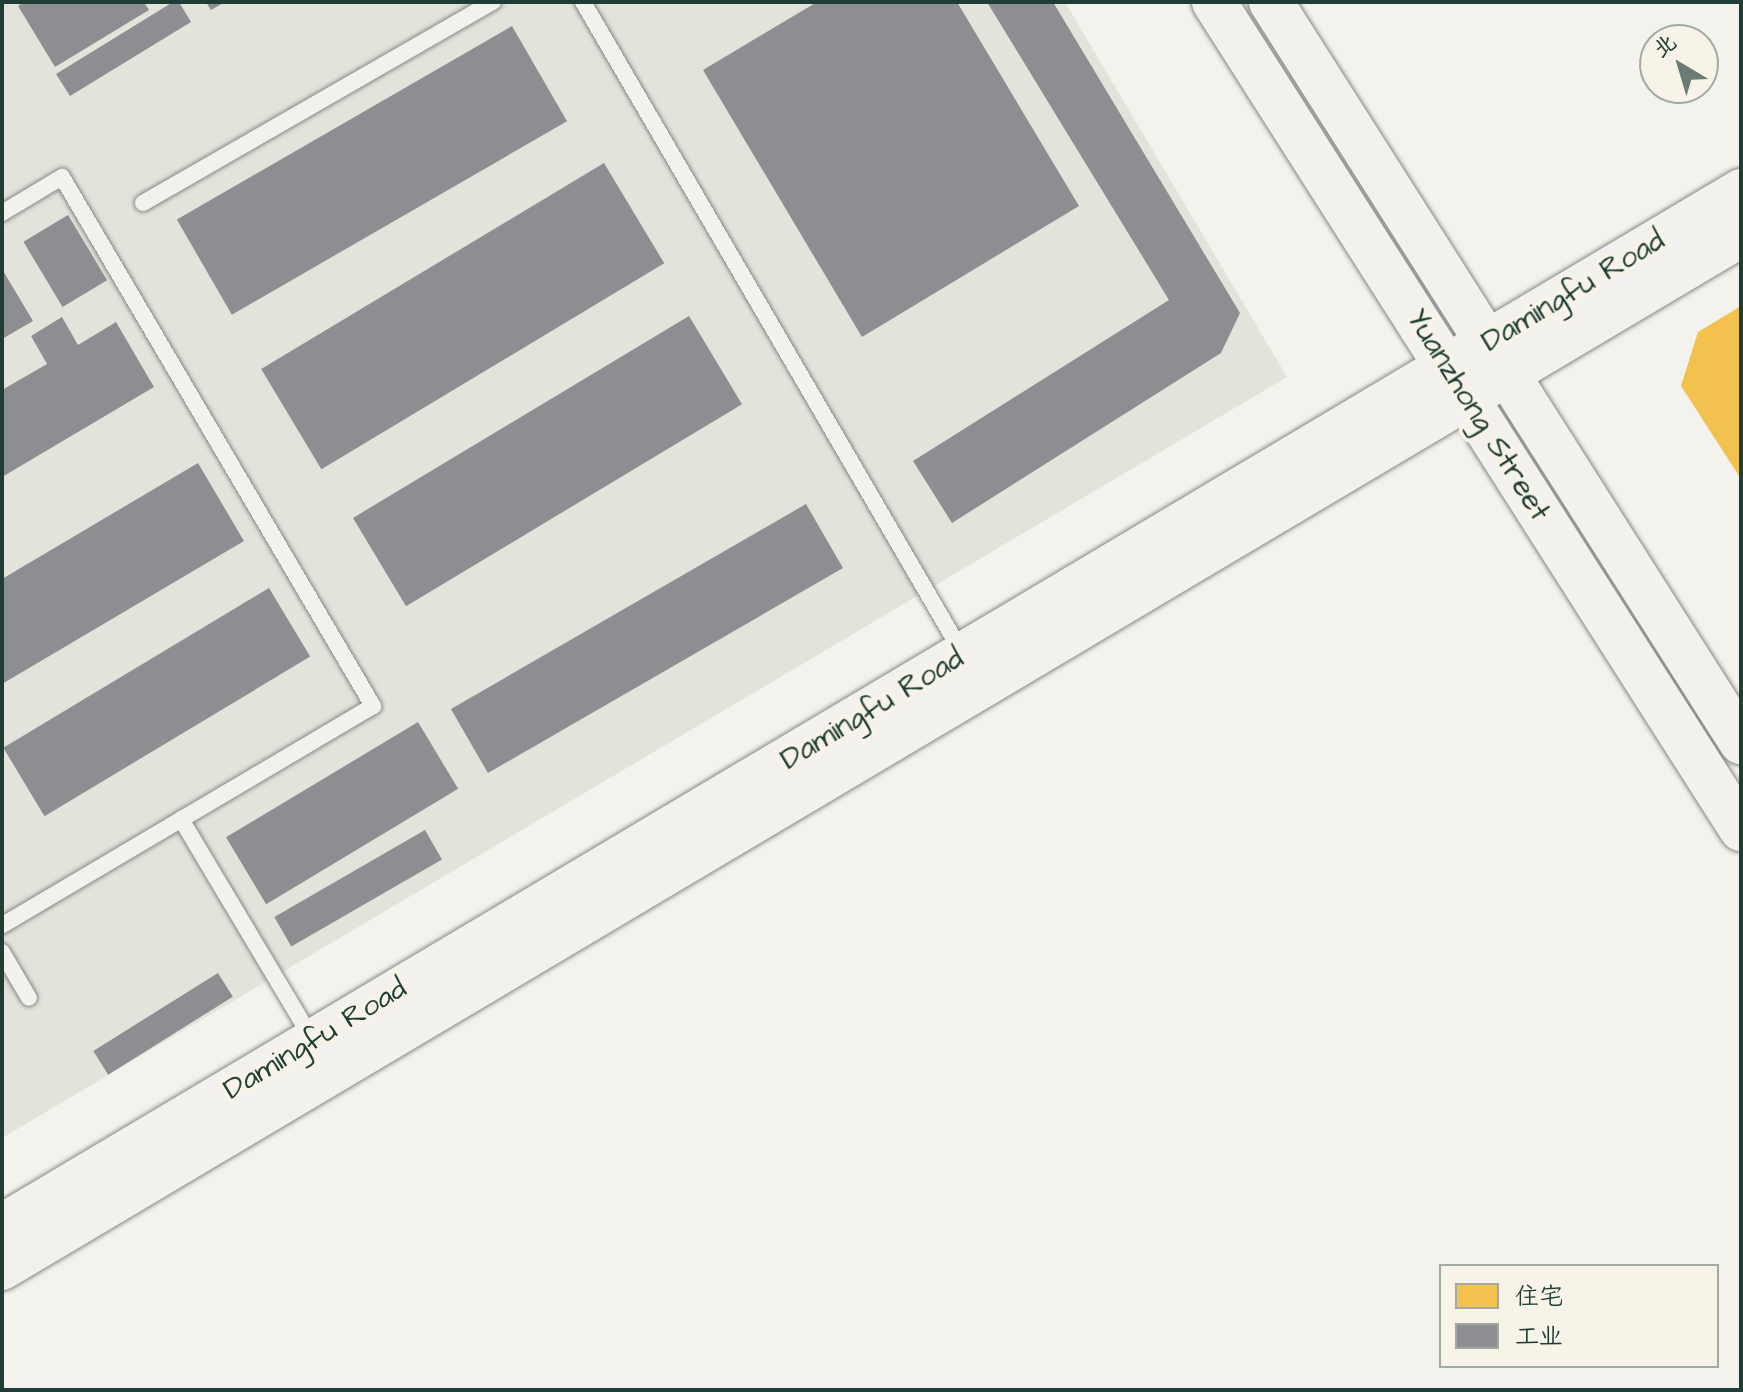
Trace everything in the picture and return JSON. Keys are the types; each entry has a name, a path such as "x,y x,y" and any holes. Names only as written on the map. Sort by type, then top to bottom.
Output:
{"main road":[{"name":"Yuanzhong Street","path":"1214,2 1741,829"},
{"name":"Yuanzhong Street","path":"1271,2 1741,742"}],"street":[{"name":"Damingfu Road","path":"2,1269 1497,359 1741,190"},
{"name":"Damingfu Road","path":"1497,359 1741,236"},
{"name":"Damingfu Road","path":"2,1225 964,654 1457,383"}],"lane":[{"path":"143,203 493,2"},
{"path":"583,2 964,654"},
{"path":"2,213 62,177 373,706 2,925"},
{"path":"181,819 313,1041"},
{"path":"2,952 29,998"}],"shaded area":[{"path":"2,2 1065,2 1287,377 2,1138"}],"building: 住宅":[{"path":"1741,306 1741,479 1681,386 1698,332"}],"building: 工业":[{"path":"24,2 144,2 149,10 55,67 18,6"},
{"path":"173,2 179,2 191,22 70,96 56,74"},
{"path":"206,2 225,2 211,10"},
{"path":"817,2 957,2 1079,206 862,337 703,70"},
{"path":"987,2 1053,2 1240,313 1221,353 952,523 913,461 1169,300"},
{"path":"512,26 567,121 232,315 177,220"},
{"path":"604,163 664,263 321,469 261,369"},
{"path":"68,215 107,280 63,307 23,242"},
{"path":"2,269 33,321 2,339"},
{"path":"689,316 742,404 406,606 353,518"},
{"path":"62,317 78,345 116,322 154,387 2,477 2,390 47,364 31,336"},
{"path":"198,463 244,541 2,684 2,579"},
{"path":"806,504 843,568 488,773 451,709"},
{"path":"269,588 310,657 44,816 3,748"},
{"path":"418,722 458,789 266,904 226,837"},
{"path":"425,830 442,859 291,946 274,917"},
{"path":"218,973 233,997 108,1075 93,1051"}]}
